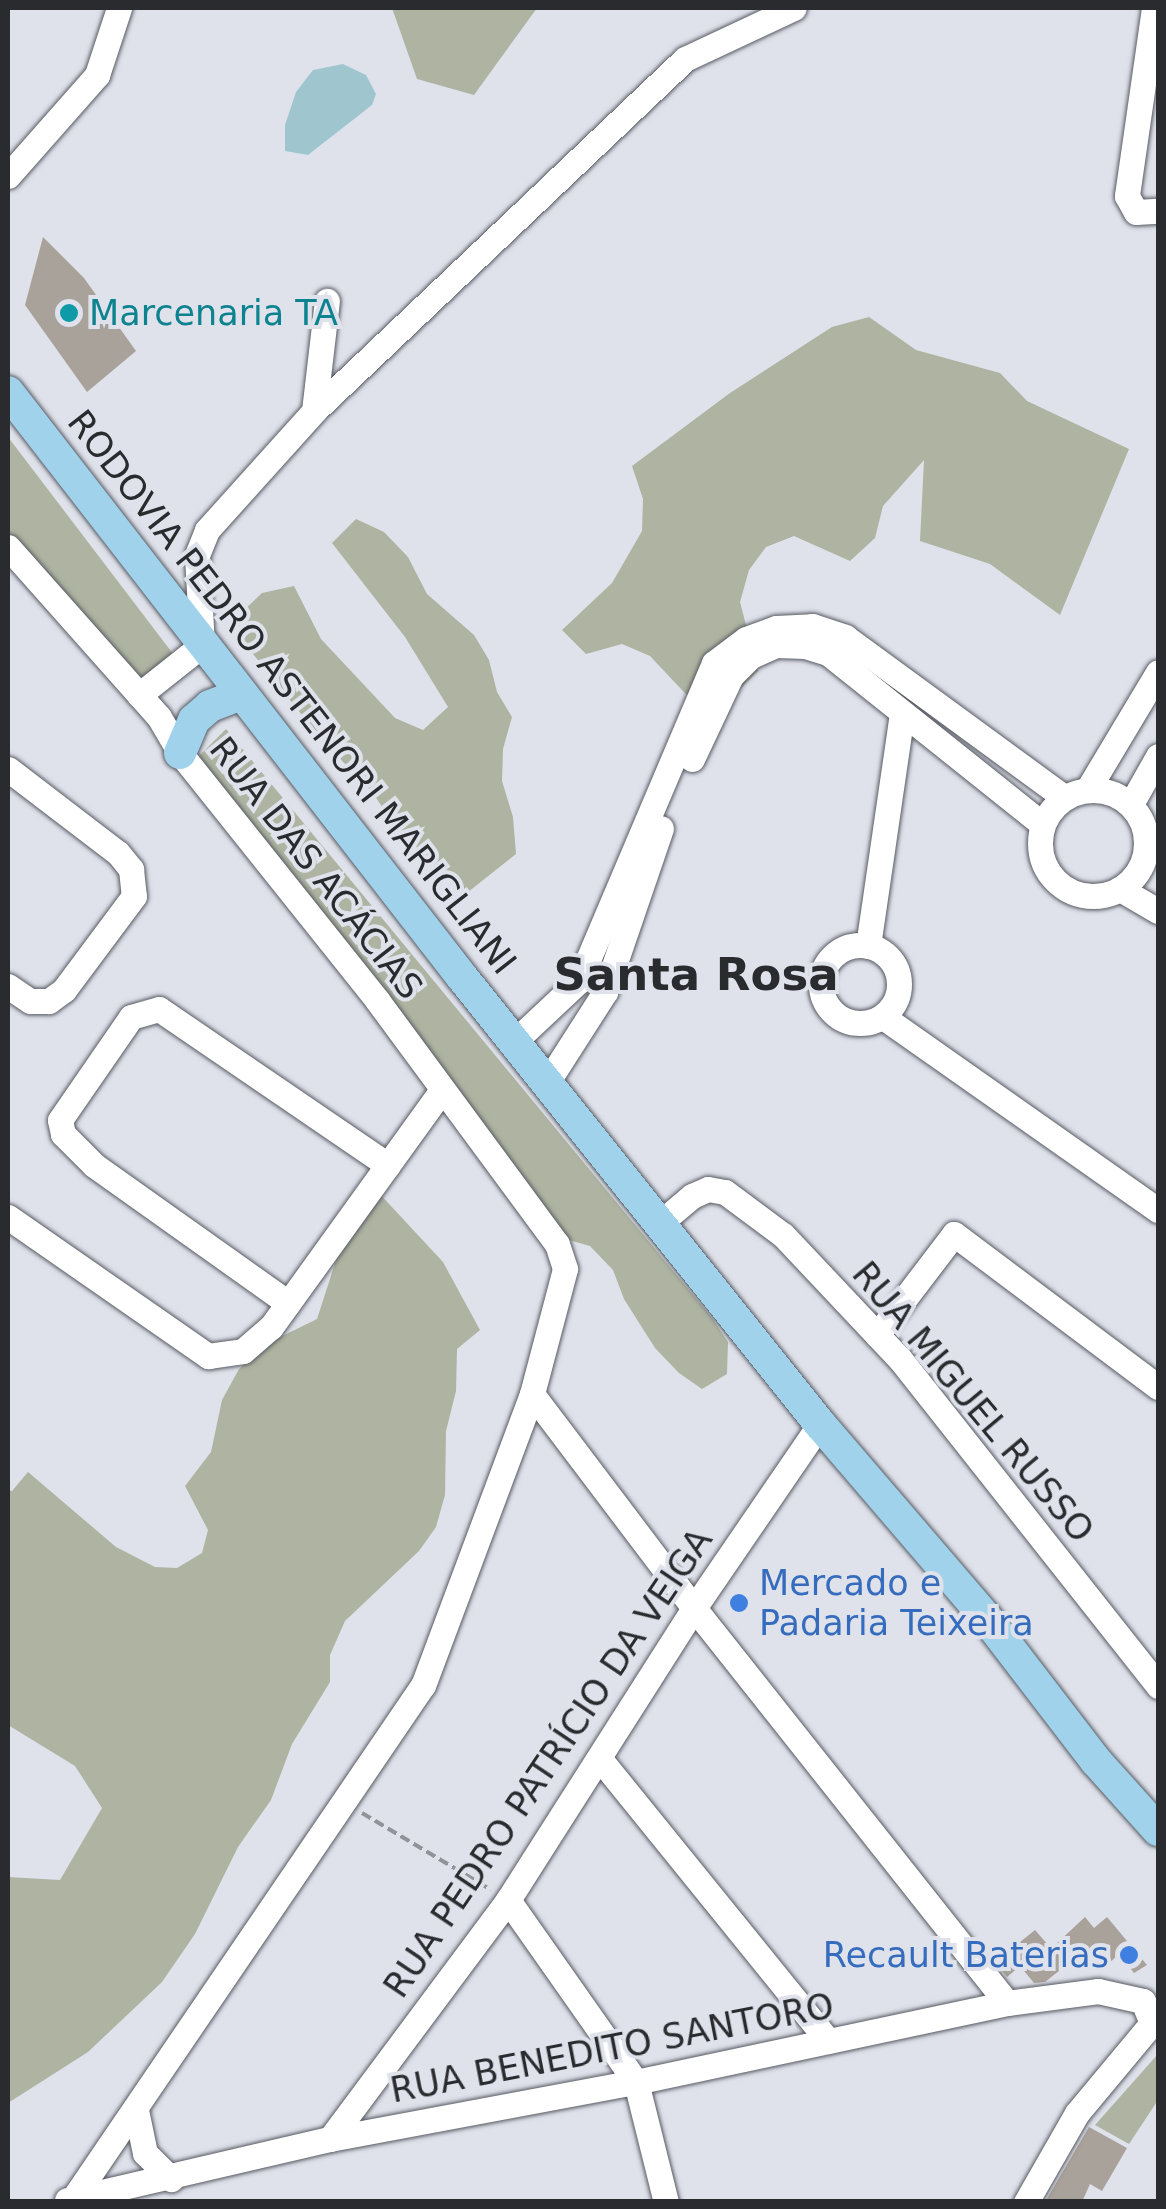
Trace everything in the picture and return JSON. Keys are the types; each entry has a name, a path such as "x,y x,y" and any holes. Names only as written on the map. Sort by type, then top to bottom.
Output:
{"main road":[{"name":"RODOVIA PEDRO ASTENORI MARIGLIANI","path":"8,392 202,645 820,1424 1158,1830"},
{"path":"180,753 194,720 210,706 242,694"}],"street":[{"path":"8,176 98,75 119,8"},
{"path":"139,696 202,645 197,555 207,530 314,411 685,59 794,8"},
{"path":"1154,8 1127,196 1136,212 1158,210"},
{"path":"314,411 327,301"},
{"name":"RUA DAS ACÁCIAS","path":"8,548 139,696 556,1244 565,1269 532,1394"},
{"path":"514,1041 580,981 714,663 746,639 776,628 812,626 844,637 1076,793 1118,794 1131,804 1146,833 1150,873 1120,889 1092,896 1077,894 1054,879 1041,857 1042,824 1076,793 1158,672"},
{"path":"548,1081 604,992 667,812 731,676 776,646 805,646 828,654 1042,824"},
{"path":"868,946 902,713"},
{"path":"1131,804 1158,756"},
{"path":"8,769 118,853 131,869 134,896 64,990 49,1001 30,1000 8,986"},
{"path":"1120,889 1158,911"},
{"path":"868,946 886,955 898,974 892,1008 882,1017 858,1024 845,1022 825,1005 821,992 824,967 843,948 868,946"},
{"path":"580,981 604,992"},
{"path":"288,1303 94,1166 63,1134 60,1120 132,1017 159,1009 388,1165"},
{"path":"882,1017 1158,1210"},
{"path":"8,1216 208,1356 243,1352 288,1303 442,1090"},
{"name":"RUA MIGUEL RUSSO","path":"660,1223 692,1196 708,1190 725,1192 782,1235 877,1334 1158,1686"},
{"path":"877,1334 954,1234 1158,1386"},
{"path":"532,1394 694,1608 1008,2003"},
{"path":"65,2200 136,2110 423,1685 532,1394"},
{"name":"RUA PEDRO PATRÍCIO DA VEIGA","path":"330,2139 508,1900 694,1608 820,1424"},
{"path":"600,1759 828,2042"},
{"path":"508,1900 636,2082 666,2202"},
{"name":"RUA BENEDITO SANTORO","path":"65,2200 136,2194 171,2179 330,2139 636,2082 1008,2003 1098,1990 1142,2001 1152,2023 1077,2113 1026,2202"},
{"path":"136,2110 145,2153 171,2179"}],"path":[{"path":"345,1802 508,1900"}],"green space":[{"path":"392,8 537,8 474,95 417,79"},
{"path":"869,317 916,350 1000,373 1027,401 1129,449 1060,615 990,564 920,541 924,460 883,506 875,538 850,561 794,536 766,547 749,570 740,602 758,671 734,695 697,706 650,656 622,644 586,654 562,630 612,583 642,531 643,499 632,466 730,393 832,327"},
{"path":"8,437 180,663 151,691 8,542"},
{"path":"356,519 384,532 408,557 427,594 474,635 489,660 497,692 512,717 503,749 502,781 513,817 516,854 463,896 392,822 373,793 322,740 229,624 262,593 294,586 321,639 395,718 423,730 448,707 405,637 332,543"},
{"path":"226,729 712,1318 728,1342 727,1374 702,1389 679,1373 655,1348 624,1299 613,1270 590,1246 558,1237 196,759"},
{"path":"377,1191 443,1262 480,1330 457,1349 456,1391 446,1431 445,1495 436,1527 419,1551 345,1621 330,1655 330,1682 292,1744 271,1800 238,1847 195,1934 162,1982 88,2052 8,2103 8,1877 60,1880 102,1808 75,1766 8,1725 8,1490 12,1491 28,1472 116,1547 155,1567 177,1568 202,1553 208,1530 185,1486 211,1452 222,1400 239,1369 264,1345 317,1319 339,1251"},
{"path":"1158,2054 1158,2100 1129,2144 1095,2125"}],"water":[{"path":"343,64 366,75 376,94 372,105 308,155 285,151 285,125 296,92 313,70"}],"building":[{"path":"43,237 84,278 136,351 87,392 25,305"},
{"path":"1085,1917 1094,1928 1107,1917 1147,1965 1134,1973 1119,1954 1105,1967 1088,1948 1045,1982 1034,1983 1020,1966 1007,1977 995,1962 1035,1930 1049,1946 1056,1944"},
{"path":"1089,2127 1127,2148 1102,2191 1090,2184 1082,2202 1045,2202"}],"place":[{"name":"Marcenaria TA","path":"69,313"},
{"name":"Mercado e Padaria Teixeira","path":"739,1603"},
{"name":"Recault Baterias","path":"1129,1955"}],"district":[{"name":"Santa Rosa","path":"696,975"}]}
